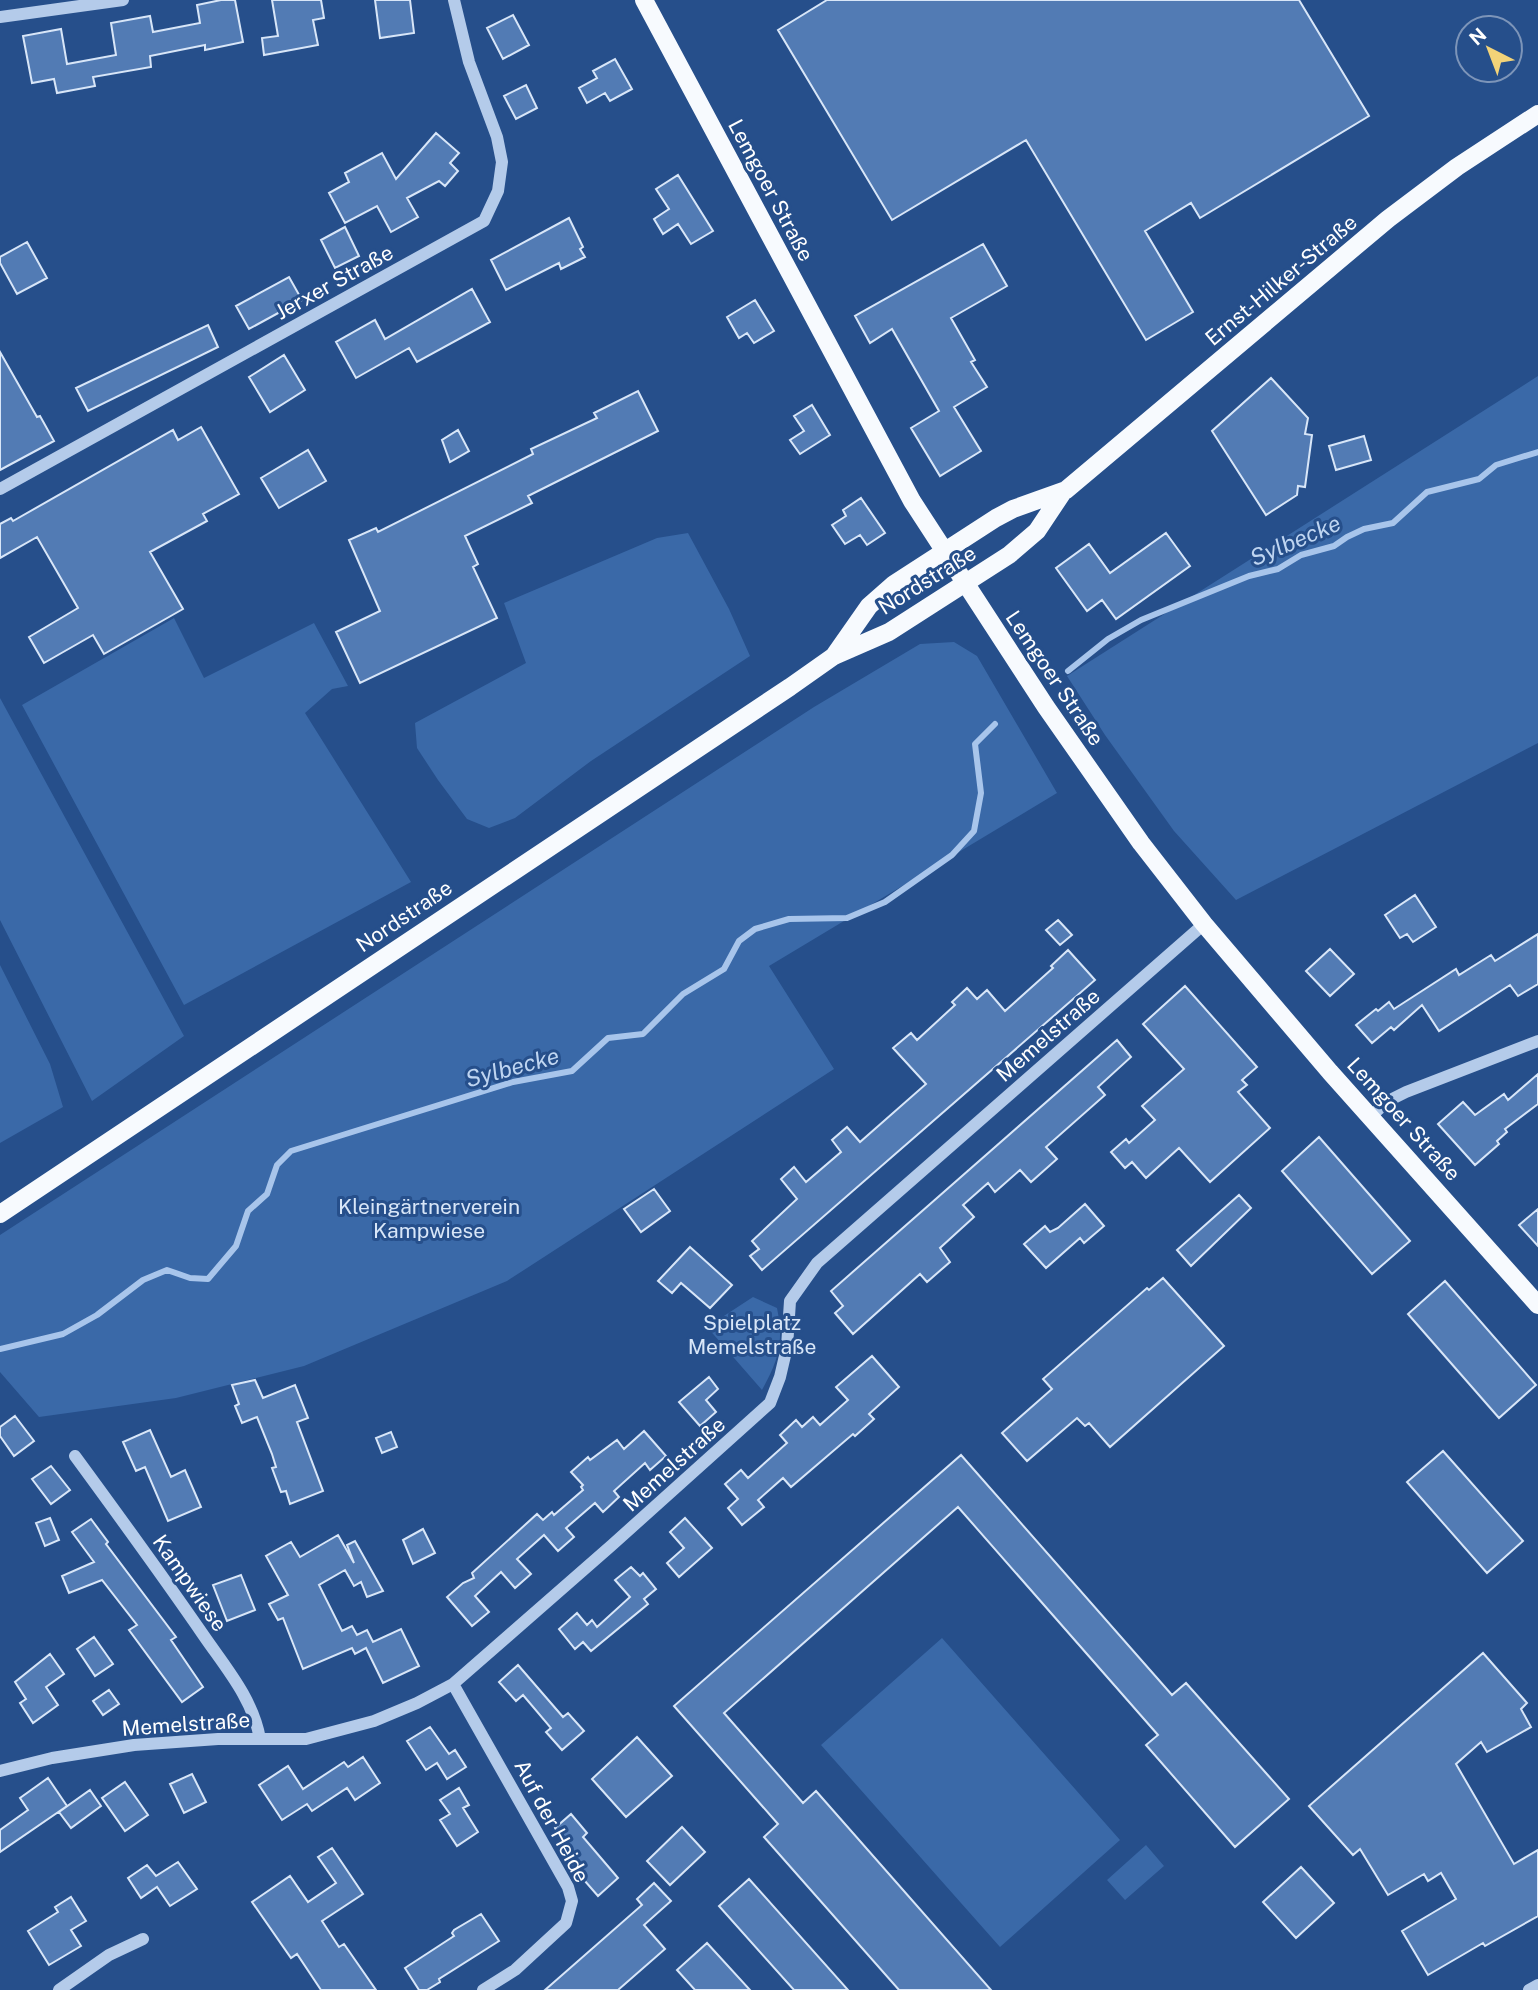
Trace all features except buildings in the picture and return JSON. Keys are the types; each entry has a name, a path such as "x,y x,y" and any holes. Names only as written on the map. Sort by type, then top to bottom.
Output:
{"main road":[{"name":"Lemgoer Straße","path":"644,0 870,426 917,509 1046,707 1203,924 1538,1305"},
{"name":"Ernst-Hilker-Straße","path":"1037,531 1063,492 1388,219 1457,167 1538,114"},
{"name":"Ernst-Hilker-Straße","path":"944,551 1013,509 1063,492"},
{"name":"Nordstraße","path":"0,1214 834,656 889,632 1009,555 1037,531"},
{"name":"Nordstraße","path":"834,656 869,606 894,584 944,551"}],"street":[{"path":"0,17 123,0"},
{"name":"Jerxer Straße","path":"0,489 484,221 498,191 502,162 497,137 469,62 454,0"},
{"name":"Memelstraße","path":"0,1772 52,1758 134,1745 218,1739 306,1739 347,1730 417,1703 453,1684 770,1403 780,1377 787,1346 790,1301 817,1263 1203,924"},
{"path":"1371,1116 1388,1101 1406,1092 1538,1041"},
{"name":"Kampwiese","path":"75,1456 175,1593 248,1701 257,1722 260,1739"},
{"name":"Auf der Heide","path":"453,1684 568,1887 572,1900 566,1923 515,1970 483,1990"},
{"path":"60,1990 109,1955 143,1939"},
{"path":"1528,1990 1538,1984"}],"green space":[{"path":"1538,376 1538,743 1236,900 1174,831 1105,735 1067,676"},
{"path":"688,533 729,609 750,656 591,761 515,818 489,828 467,819 417,748 415,723 526,663 504,603 657,538"},
{"path":"174,618 204,678 314,623 348,686 332,689 305,713 411,882 184,1005 22,705"},
{"name":"Kleingärtnerverein Kampwiese","path":"954,642 977,656 1057,793 769,966 834,1069 507,1281 304,1366 176,1398 39,1417 0,1372 0,1235 814,707 920,644"},
{"path":"0,698 184,1036 92,1101 0,920"},
{"path":"0,965 50,1064 63,1107 0,1143"},
{"name":"Spielplatz Memelstraße","path":"753,1297 777,1308 779,1320 778,1350 762,1390 707,1327"},
{"path":"942,1638 1120,1840 1000,1947 821,1745"},
{"path":"1146,1845 1164,1866 1125,1900 1107,1880"}],"waterway":[{"name":"Sylbecke","path":"1068,671 1108,639 1141,620 1249,576 1278,569 1301,555 1334,546 1364,529 1393,523 1427,492 1479,479 1496,465 1538,452"},
{"name":"Sylbecke","path":"0,1349 63,1334 97,1315 143,1280 167,1270 190,1278 208,1279 236,1246 248,1211 267,1194 277,1165 291,1151 513,1082 572,1071 608,1038 643,1034 683,994 724,969 739,941 755,929 789,919 847,918 885,902 952,855 974,831 981,793 975,744 995,724"}]}
